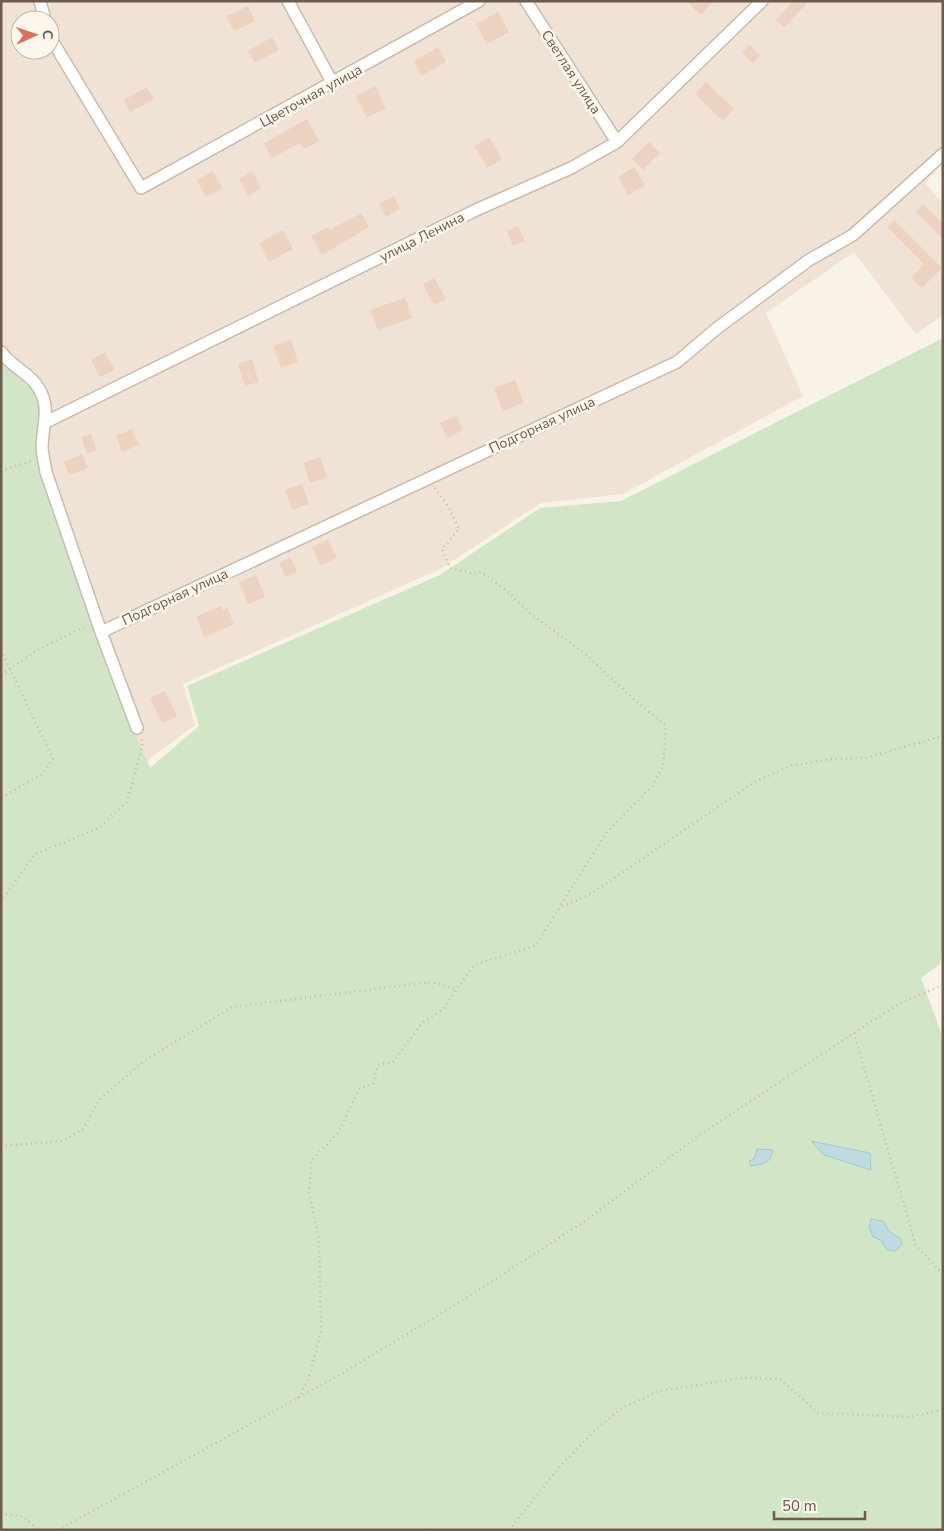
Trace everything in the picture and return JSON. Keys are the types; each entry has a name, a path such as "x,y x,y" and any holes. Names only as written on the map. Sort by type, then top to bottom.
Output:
{"street":[{"path":"288,1 333,84"},
{"name":"Цветочная улица","path":"60,54 141,188 333,84 479,1"},
{"name":"Светлая улица","path":"526,1 617,142"},
{"name":"улица Ленина","path":"46,422 476,210 571,168 617,142 762,1"},
{"name":"Подгорная улица","path":"99,627 430,478 677,362 716,329 809,260 853,235 943,154"},
{"path":"1,352 6,359 35,383 45,403 46,422 42,446 46,472 99,627 138,728"}],"path":[{"path":"1,471 43,455"},
{"path":"298,1398 309,1378 321,1331 319,1239 309,1193 311,1161 338,1133 360,1088 373,1084 378,1065 393,1062 422,1023 442,1010 474,965 535,946 607,832 652,786 663,767 666,726 636,702 583,652 532,615 506,591 481,572 474,574 450,568 442,549 459,529 430,478"},
{"path":"1,675 11,670 39,649 99,627"},
{"path":"1,650 53,759 42,774 1,798"},
{"path":"1,902 35,854 99,828 127,802 143,742 138,728"},
{"path":"560,907 591,894 753,783 790,766 830,759 865,758 943,736"},
{"path":"1,1146 63,1141 83,1129 99,1100 144,1061 232,1007 431,982 457,989"},
{"path":"58,1530 298,1398 460,1302 585,1221 698,1136 898,1004 943,985"},
{"path":"854,1034 916,1246 943,1274"},
{"path":"509,1530 558,1469 593,1432 622,1406 660,1391 741,1378 780,1379 818,1412 909,1417 943,1410"},
{"path":"1,1513 24,1517 38,1530"}],"shaded area":[{"path":"1,1 943,1 943,162 925,183 943,204 943,315 916,334 854,252 766,313 803,396 623,494 541,503 440,569 183,684 195,725 153,756 90,824 1,889"}],"green space":[{"path":"943,338 943,945 940,964 921,978 943,1038 943,1530 1,1530 1,358 29,384 41,405 43,417 37,436 38,468 131,723 150,768 199,726 187,686 440,575 540,508 621,501"}],"water":[{"path":"811,1141 870,1153 871,1170 824,1155"},
{"path":"757,1149 773,1150 772,1155 763,1164 751,1166 749,1161 754,1159"},
{"path":"871,1219 883,1221 890,1232 901,1239 902,1245 896,1251 887,1250 881,1240 873,1237 869,1227"}],"building":[{"path":"686,1 714,1 701,15"},
{"path":"793,1 809,1 784,28 776,20"},
{"path":"248,6 255,21 234,31 226,16"},
{"path":"498,12 509,32 487,44 476,24"},
{"path":"272,37 279,50 255,63 248,51"},
{"path":"749,45 760,55 753,63 742,53"},
{"path":"438,47 446,62 422,76 414,61"},
{"path":"706,82 734,109 723,121 695,94"},
{"path":"375,86 386,108 367,118 356,96"},
{"path":"147,87 154,99 130,112 124,100"},
{"path":"307,119 319,141 304,149 300,143 272,158 264,143"},
{"path":"489,137 502,159 487,168 474,146"},
{"path":"649,142 660,153 643,170 632,159"},
{"path":"634,167 645,185 628,195 618,177"},
{"path":"213,171 222,188 206,197 197,180"},
{"path":"252,171 261,188 248,196 239,179"},
{"path":"394,196 400,209 386,217 379,204"},
{"path":"923,204 943,223 943,239 916,212"},
{"path":"361,213 369,227 322,255 311,236 328,227 330,230"},
{"path":"894,220 942,268 922,288 911,278 924,264 887,227"},
{"path":"518,226 525,241 513,246 507,231"},
{"path":"283,230 293,249 269,262 259,243"},
{"path":"434,278 446,299 434,305 423,284"},
{"path":"405,298 412,318 378,330 370,310"},
{"path":"291,340 298,362 281,368 273,346"},
{"path":"105,352 115,369 100,377 91,360"},
{"path":"252,359 259,382 245,386 238,364"},
{"path":"515,380 524,403 503,411 494,388"},
{"path":"456,416 463,430 447,438 440,423"},
{"path":"132,429 139,445 122,452 116,436"},
{"path":"91,434 97,450 87,453 81,437"},
{"path":"82,454 88,468 69,475 64,462"},
{"path":"320,457 327,477 310,483 303,463"},
{"path":"302,484 309,504 292,510 285,490"},
{"path":"328,539 337,558 321,566 312,547"},
{"path":"290,557 297,572 286,577 279,563"},
{"path":"256,575 265,597 248,604 239,582"},
{"path":"221,606 223,610 227,608 234,624 204,637 196,617"},
{"path":"165,691 177,716 162,723 150,698"}]}
